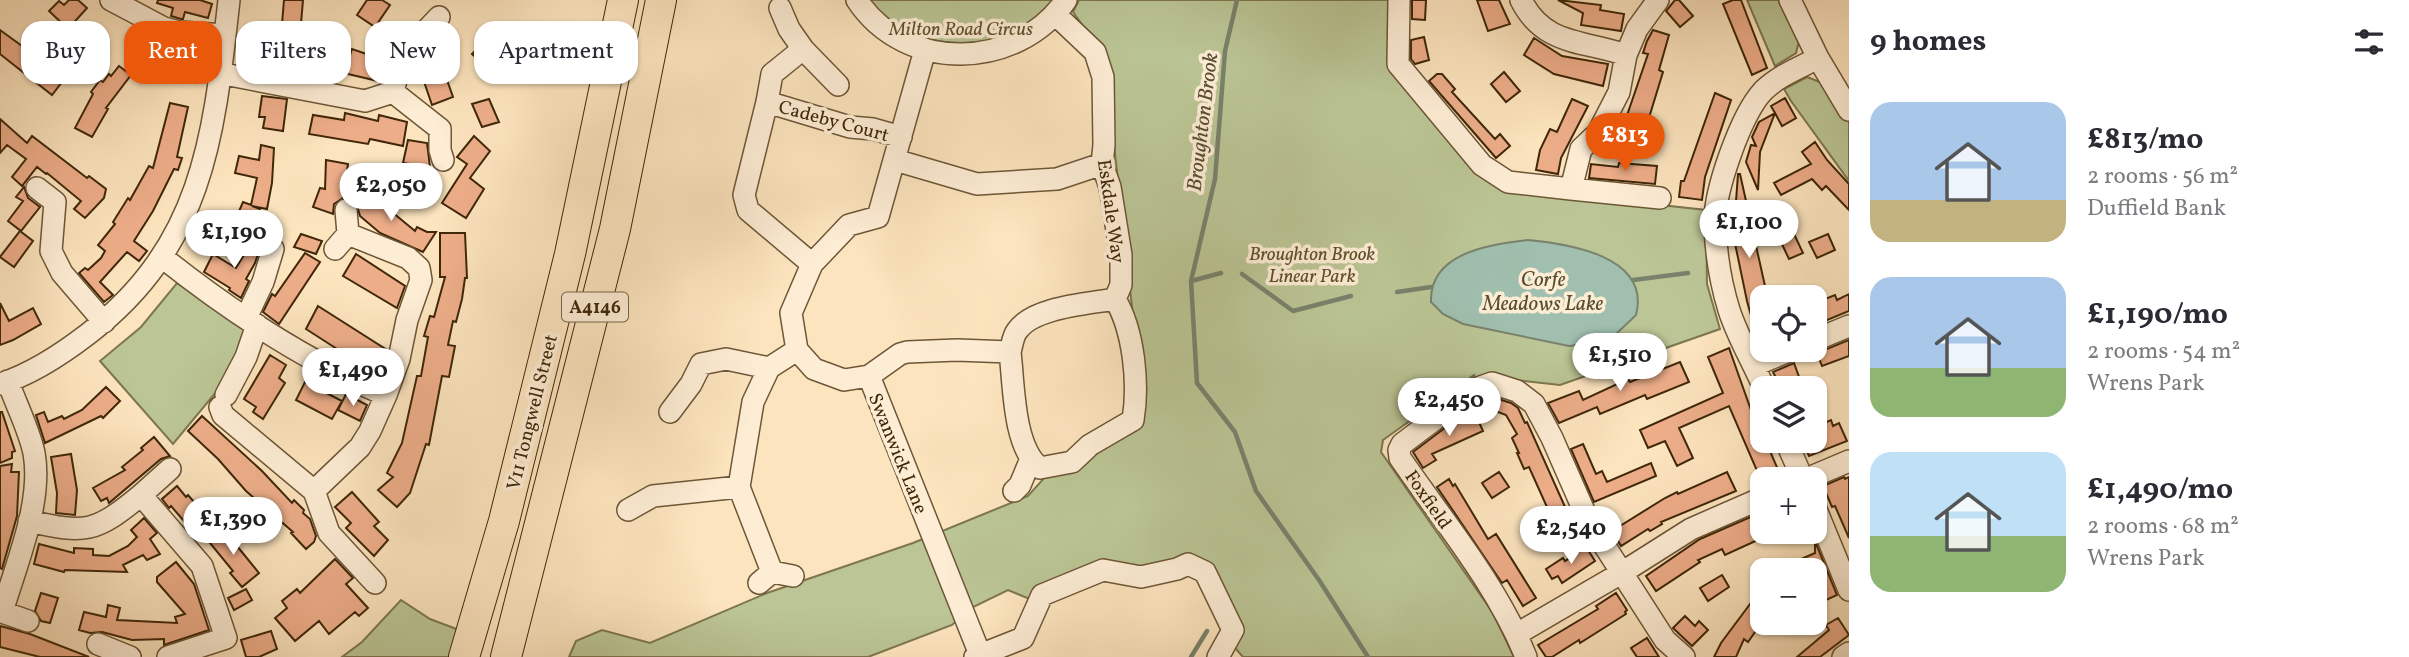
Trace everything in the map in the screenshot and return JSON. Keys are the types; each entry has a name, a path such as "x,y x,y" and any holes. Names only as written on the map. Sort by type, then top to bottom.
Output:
{"highway":[{"name":"V11 Tongwell Street","path":"466,654 504,521 570,254 623,0"},
{"name":"V11 Tongwell Street","path":"506,657 615,229 662,0"}],"street":[{"path":"111,0 164,28 179,32 225,35"},
{"path":"222,54 229,0"},
{"path":"857,0 863,9 891,34 925,50 968,55 992,52 1023,40 1061,7"},
{"path":"1399,0 1398,64 1482,164 1508,182 1660,198"},
{"path":"1521,0 1531,18 1546,31 1569,42 1626,55"},
{"path":"1571,189 1581,149 1598,133 1619,92 1626,55 1637,29 1658,0"},
{"path":"1790,0 1818,58 1849,110"},
{"name":"Eskdale Way","path":"1061,7 1096,52 1103,77 1102,164 1110,187 1121,255 1121,285 1115,299"},
{"path":"780,8 789,29 803,49 838,85"},
{"path":"393,92 402,56 439,17"},
{"name":"Cadeby Court","path":"803,49 772,74 744,195 748,210 812,264"},
{"path":"775,577 739,487 752,402 769,369 797,351 791,313 812,264 849,225 878,217 925,50"},
{"path":"1759,376 1737,333 1728,307 1714,225 1716,207 1732,152 1752,104 1776,80 1818,58"},
{"path":"222,75 365,101 393,92 449,125 439,150 443,160"},
{"path":"28,621 1,612 36,496 33,450 4,383 69,349 104,322 162,257 187,213 198,182 214,115 218,84"},
{"name":"Cadeby Court","path":"767,103 850,127 873,129 901,137"},
{"path":"895,160 977,184 1057,179 1102,164"},
{"path":"37,188 55,202 51,251 62,273 104,322"},
{"path":"314,491 360,447 370,431 399,359 407,320 421,280 419,268 408,258 341,242 346,210"},
{"path":"273,249 251,322 246,357 223,401 223,415 314,491 329,533 375,583"},
{"path":"162,257 251,322 328,369 386,395"},
{"path":"1115,299 1126,317 1137,395 1133,420 1090,445 1072,462 1040,468 1030,460 1023,444 1010,352 1015,332 1027,320 1044,313 1115,299"},
{"path":"1827,335 1849,326"},
{"name":"Swanwick Lane","path":"797,351 814,369 844,380 869,376 979,656"},
{"path":"869,376 907,352 1010,352"},
{"path":"670,412 691,384 701,364 726,359 769,369"},
{"path":"1755,365 1762,362"},
{"name":"Foxfield","path":"1526,657 1497,597 1400,458 1399,450 1402,444 1475,389 1492,383 1517,391 1534,404 1588,520 1665,640 1684,657"},
{"path":"1014,491 1020,485 1030,460"},
{"path":"1827,470 1849,461"},
{"path":"29,521 66,530 95,526 112,519 170,469"},
{"path":"628,510 653,496 739,487"},
{"path":"141,495 202,566 230,648 167,657"},
{"path":"1517,634 1691,529 1750,503"},
{"path":"1827,528 1844,559 1849,590"},
{"path":"979,656 1023,638 1042,596 1077,580 1103,570 1141,577 1188,564 1205,572 1233,630 1221,656"},
{"path":"98,644 130,657"},
{"path":"1843,657 1849,653"}],"green space":[{"name":"Milton Road Circus","path":"857,0 1066,0 1022,40 944,54"},
{"name":"Broughton Brook Linear Park","path":"1079,0 1391,0 1389,69 1478,174 1506,188 1706,210 1707,284 1720,329 1560,385 1516,380 1475,382 1474,375 1383,440 1381,452 1493,613 1514,657 1243,657 1236,649 1235,625 1210,563 1193,557 1032,600 1008,590 971,608 952,625 868,657 569,657 576,641 602,630 650,643 767,593 913,543 1028,496 1045,477 1070,469 1142,397 1104,55 1073,12"},
{"path":"1747,0 1779,0 1799,41 1796,53 1775,66"},
{"path":"1807,77 1820,82 1849,120 1849,181 1784,89"},
{"path":"177,283 247,329 222,385 173,444 100,361 141,327"},
{"path":"401,600 430,619 462,631 452,657 342,657 362,642"}],"water":[{"name":"Corfe Meadows Lake","path":"1528,240 1584,250 1619,266 1631,279 1637,295 1636,315 1613,337 1602,342 1569,346 1463,324 1443,314 1431,302 1433,285 1440,272 1451,262 1480,248"}],"building":[{"path":"69,0 78,0 87,8 75,21 60,21 49,11 59,1 64,5"},
{"path":"158,0 200,0 212,4 208,18 185,12 181,19 171,16 173,8 157,3"},
{"path":"284,0 303,0 301,21 282,21"},
{"path":"367,0 382,0 390,5 379,21 366,21 357,15"},
{"path":"1412,0 1426,0 1425,20 1412,19"},
{"path":"1477,0 1499,0 1510,24 1488,31"},
{"path":"1558,0 1601,5 1600,10 1624,14 1621,31 1581,25 1583,13"},
{"path":"1675,0 1679,0 1693,16 1680,27 1666,11"},
{"path":"1741,0 1767,68 1752,75 1723,4"},
{"path":"0,30 21,45 21,71 0,54"},
{"path":"1653,30 1669,35 1659,70 1663,72 1644,134 1623,127 1648,54 1643,53"},
{"path":"1424,37 1429,60 1415,64 1411,59 1411,40"},
{"path":"1534,38 1562,56 1608,64 1603,86 1554,74 1524,55"},
{"path":"352,49 365,53 365,78 351,75"},
{"path":"119,66 124,70 124,84 106,108 108,109 92,137 75,128 93,94 91,92 97,84 110,84 111,76"},
{"path":"1504,72 1520,91 1506,102 1491,84"},
{"path":"1437,74 1442,74 1455,89 1452,92 1495,139 1500,134 1510,146 1496,158 1429,81"},
{"path":"38,84 60,84 52,95"},
{"path":"425,84 448,84 453,97 432,105"},
{"path":"1715,93 1731,100 1705,177 1702,200 1679,197 1681,181 1684,181"},
{"path":"262,96 287,99 283,131 263,128 265,117 259,117"},
{"path":"1785,98 1796,118 1782,126 1771,106"},
{"path":"489,99 499,122 482,127 472,104"},
{"path":"1572,99 1588,106 1561,158 1558,174 1536,170 1540,150 1550,129 1557,132"},
{"path":"170,103 188,107 177,157 182,158 178,170 174,169 134,241 147,251 139,261 127,252 100,282 113,295 104,302 79,273 85,268 88,270 101,258 105,251 98,245 115,224 113,222 128,198 130,200 149,166 153,168"},
{"path":"345,113 378,121 379,115 407,122 403,146 370,139 368,144 309,134 313,115 344,120"},
{"path":"1775,113 1760,152 1758,190 1746,162 1751,145 1756,146 1752,137 1759,122"},
{"path":"0,119 27,143 32,136 87,178 89,176 106,189 104,198 85,218 74,209 81,201 37,167 22,186 12,177 26,159 7,145 0,153"},
{"path":"474,136 490,151 470,178 484,189 466,218 442,203 467,164 457,157"},
{"path":"408,140 427,143 430,167 403,163"},
{"path":"1815,142 1849,184 1849,210 1826,186 1822,190 1812,179 1781,195 1774,183 1811,164 1802,152"},
{"path":"261,145 274,148 272,183 267,209 252,206 260,209 251,231 234,223 243,202 251,205 257,178 235,173 239,156 259,160"},
{"path":"326,160 348,164 343,198 334,204 333,214 313,207 320,188 325,189"},
{"path":"1619,163 1657,166 1655,184 1589,178 1591,164 1618,167"},
{"path":"1740,174 1765,285 1750,285 1750,312 1732,229"},
{"path":"24,187 28,198 40,207 21,231 8,221 23,201 16,197"},
{"path":"364,189 415,231 417,227 427,232 436,232 423,252 380,233 360,216 356,202"},
{"path":"20,231 33,241 14,267 0,257"},
{"path":"440,233 465,233 467,278 448,345 455,346 449,377 442,376 429,445 426,444 410,493 397,507 378,490 393,477 387,473 402,443 417,376 421,376 428,337 424,336 430,316 434,317 445,277 440,277"},
{"path":"301,234 322,241 316,254 294,247"},
{"path":"1794,234 1803,253 1789,259 1780,240"},
{"path":"1828,234 1835,250 1817,258 1809,242"},
{"path":"253,240 261,245 241,298 204,272 213,254 236,268"},
{"path":"305,253 320,262 279,324 263,312 272,294 275,296"},
{"path":"356,254 405,286 397,308 343,276"},
{"path":"1849,294 1849,311 1827,320 1827,298 1835,295 1837,300"},
{"path":"0,303 9,321 33,308 41,324 0,345"},
{"path":"318,306 387,350 379,376 306,329"},
{"path":"1849,340 1849,356 1822,366 1820,362 1827,362 1827,349"},
{"path":"1729,348 1750,407 1750,453 1771,453 1777,467 1755,467 1729,406 1679,428 1693,458 1677,466 1665,441 1648,448 1640,430 1723,393 1708,357"},
{"path":"270,355 286,365 279,378 285,383 263,419 253,412 256,407 244,399"},
{"path":"1680,362 1689,382 1647,399 1645,395 1600,414 1597,407 1559,423 1548,403 1579,391 1583,400 1628,379 1630,382"},
{"path":"1794,363 1799,376 1775,376 1773,372"},
{"path":"305,382 342,401 332,419 296,400"},
{"path":"106,387 120,401 103,418 101,416 45,443 36,415 44,412 48,422 62,416 64,419 82,410"},
{"path":"346,394 367,405 360,421 338,410"},
{"path":"1492,397 1518,408 1525,423 1527,422 1566,509 1551,516 1529,467 1524,469 1512,438 1517,434 1506,415 1477,404"},
{"path":"1474,411 1483,431 1432,454 1436,460 1423,468 1413,452 1458,418"},
{"path":"0,412 15,451 12,452 12,458 0,463"},
{"path":"202,416 262,471 292,503 294,500 304,510 303,513 310,519 316,536 306,549 291,533 293,532 246,491 218,459 188,431"},
{"path":"1831,420 1833,426 1839,423 1847,441 1827,449 1827,422"},
{"path":"154,437 170,456 161,459 109,503 107,498 101,501 93,488 125,470 122,467"},
{"path":"1583,444 1596,474 1602,471 1607,482 1651,463 1656,476 1594,502 1571,449"},
{"path":"71,454 77,490 75,515 56,513 57,493 51,457"},
{"path":"12,464 11,472 19,472 17,516 2,569 0,466"},
{"path":"1499,472 1509,487 1492,498 1482,483"},
{"path":"1727,472 1736,491 1661,522 1662,524 1650,531 1648,529 1621,546 1612,531 1665,498"},
{"path":"1849,477 1849,538 1835,506 1832,507 1827,495 1827,484"},
{"path":"1449,479 1453,486 1455,484 1488,539 1496,534 1536,598 1523,606 1507,580 1502,583 1437,487"},
{"path":"177,486 186,497 188,495 213,526 196,535 171,506 169,508 162,499"},
{"path":"352,492 379,522 374,526 388,540 374,556 346,528 351,523 335,507"},
{"path":"1750,517 1750,544 1725,555 1722,549 1698,560 1700,562 1656,591 1646,576 1700,539"},
{"path":"144,518 157,533 150,539 160,554 147,560 143,555 123,565 127,572 64,572 34,564 39,544 74,553 74,548 93,549 93,555 109,556 128,546 137,537 131,530"},
{"path":"216,528 220,533 224,530 259,573 242,587 230,573 233,571 205,537"},
{"path":"1816,544 1822,558 1804,558 1815,553"},
{"path":"1586,547 1595,561 1562,583 1558,576 1552,579 1546,569 1563,558 1565,561"},
{"path":"335,559 353,578 346,584 368,608 359,616 355,612 329,634 319,621 295,641 275,618 287,608 282,601 297,589 300,593"},
{"path":"176,562 194,584 209,630 164,645 164,639 132,640 102,632 79,630 84,612 106,617 108,605 120,608 117,620 177,623 175,617 185,614 157,582 157,577"},
{"path":"1827,570 1837,595 1827,600"},
{"path":"1722,575 1729,587 1708,601 1700,588"},
{"path":"246,589 252,600 234,610 228,598"},
{"path":"41,593 58,598 50,623 41,621 35,611"},
{"path":"1616,593 1627,610 1626,614 1580,643 1579,640 1552,657 1546,657 1538,645 1598,609 1596,606"},
{"path":"1750,604 1750,635 1753,635 1748,642 1744,639 1736,657 1714,657"},
{"path":"1685,616 1695,626 1699,621 1708,630 1692,646 1673,628"},
{"path":"1838,618 1849,635 1820,657 1797,657 1823,635 1827,635 1827,624"},
{"path":"0,626 30,634 89,657 40,657 0,647"},
{"path":"271,631 277,649 259,657 246,657 241,640"},
{"path":"1647,638 1659,657 1637,657 1631,648"}],"waterway":[{"name":"Broughton Brook","path":"1237,0 1225,51 1215,179 1191,281 1197,383 1235,432 1256,491 1319,580 1368,657"},
{"path":"1191,281 1221,273"},
{"path":"1633,280 1688,273"},
{"path":"1242,274 1293,311 1351,296"},
{"path":"1397,292 1431,287"},
{"path":"1191,657 1207,631"}]}
